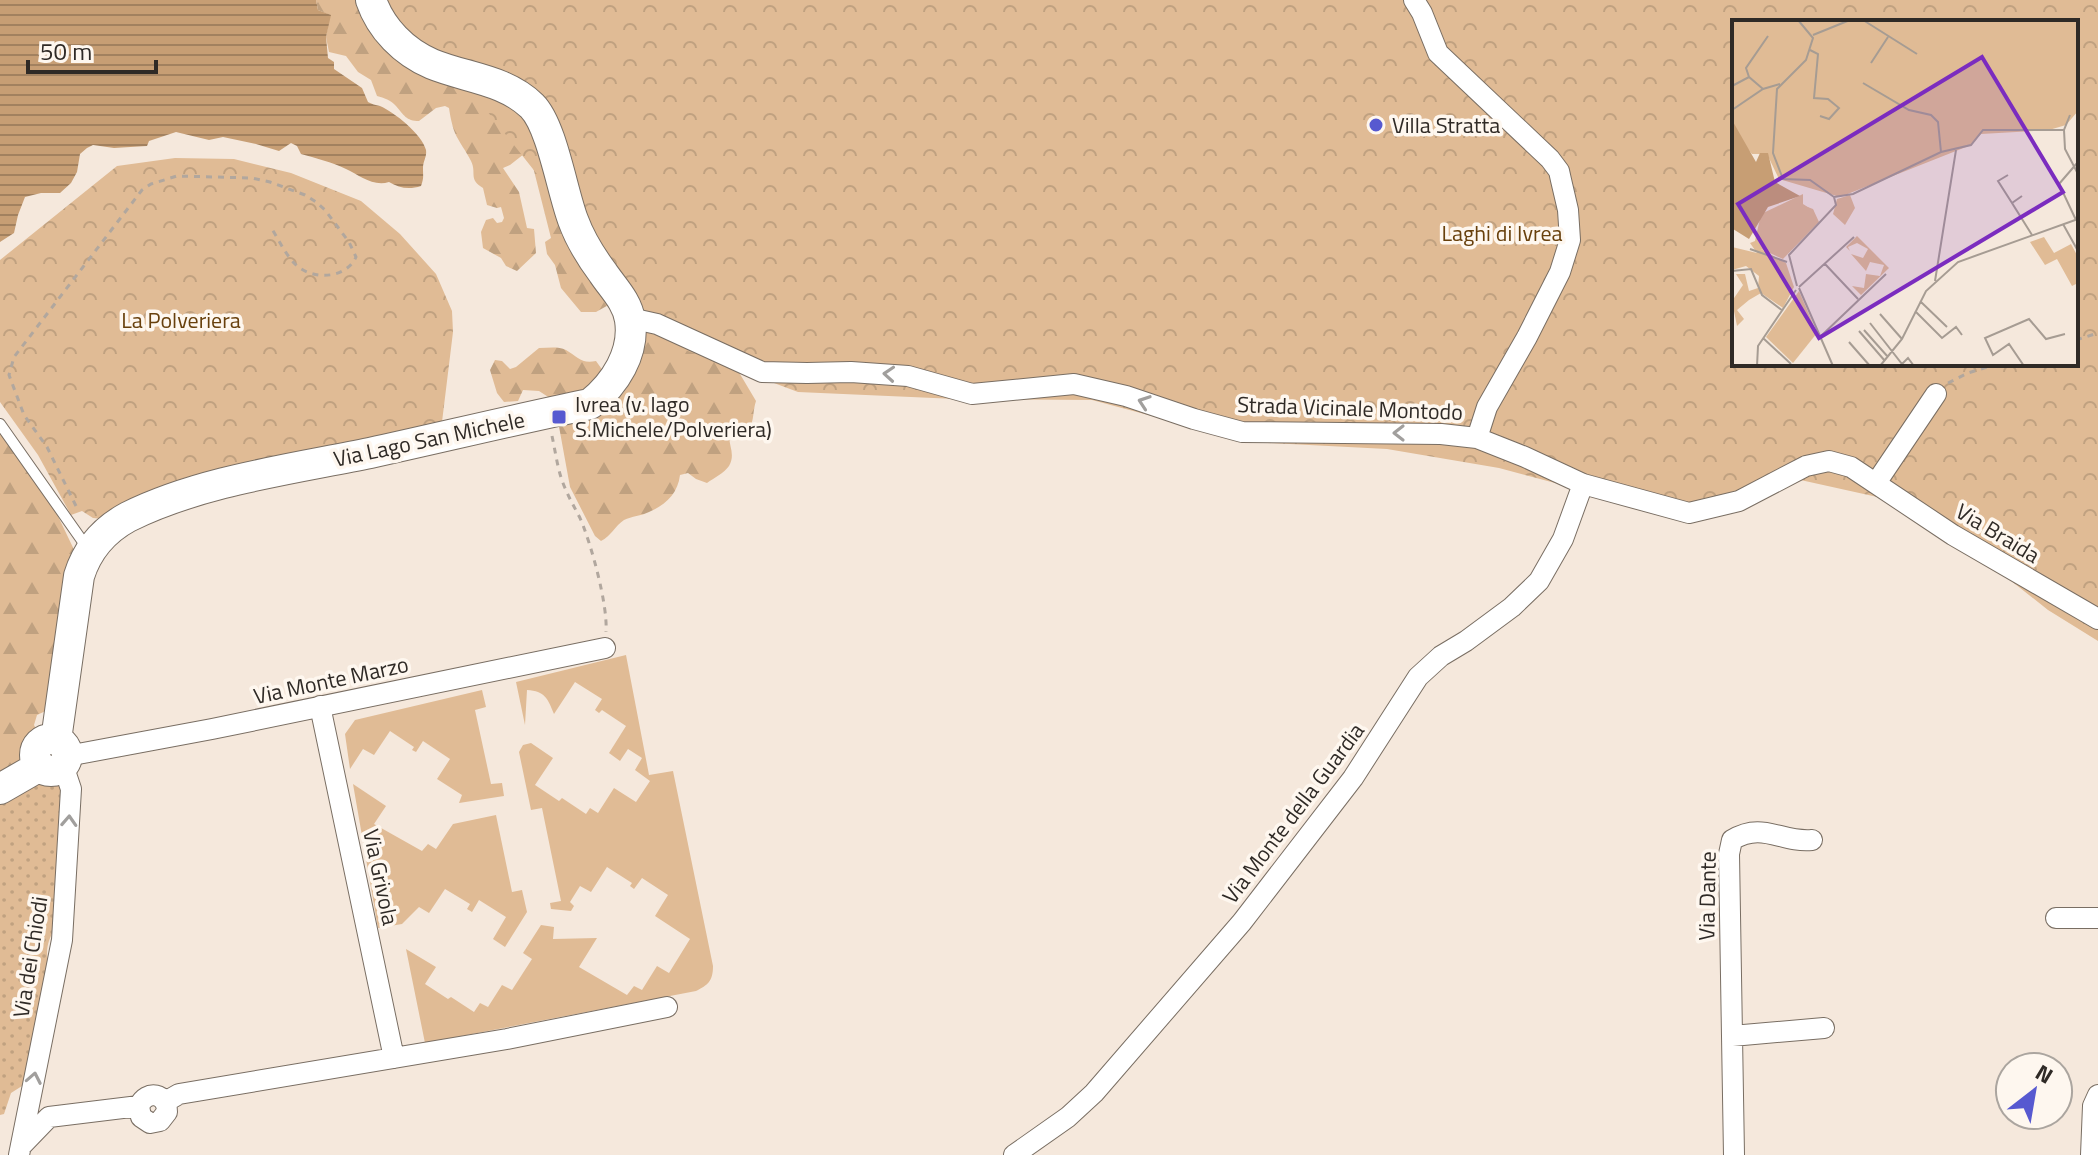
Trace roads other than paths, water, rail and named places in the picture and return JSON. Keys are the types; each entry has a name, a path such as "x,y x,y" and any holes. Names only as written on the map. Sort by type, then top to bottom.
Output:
{"main road":[{"path":"371,0 375,14 389,33 405,47 431,63 497,83 533,108 545,125 574,222 587,249 620,295 630,318"},
{"name":"Via Lago San Michele","path":"56,757 79,576 82,563 98,540 127,518 229,481 590,404 604,393 626,357 630,318"},
{"path":"0,789 56,757"}],"street":[{"name":"Strada Vicinale Montodo","path":"630,318 657,324 762,372 851,372 908,376 972,394 1074,384 1126,396 1242,432 1441,434 1477,438 1487,407 1560,272 1570,240 1568,210 1559,171 1438,53 1414,0"},
{"path":"1876,483 1936,394"},
{"name":"Via Braida","path":"1477,438 1583,484 1689,513 1739,501 1806,466 1829,461 1851,467 1953,535 2098,619"},
{"name":"Via Monte della Guardia","path":"1014,1155 1068,1117 1094,1093 1242,922 1353,778 1418,677 1441,656 1512,607 1539,581 1563,539 1583,484"},
{"name":"Via Monte Marzo","path":"56,757 605,648"},
{"name":"Via Grivola","path":"320,706 394,1058"},
{"name":"Via dei Chiodi","path":"20,1150 62,940 71,789 56,757"},
{"name":"Via Dante","path":"1734,1155 1729,854 1732,840 1744,832 1770,832 1797,841 1812,840"},
{"path":"2056,918 2098,918"},
{"path":"20,1150 49,1117 139,1106 141,1117 155,1123 164,1117 165,1102 179,1094 667,1007"},
{"path":"1732,1036 1824,1028"},
{"path":"2091,1155 2093,1106 2098,1095"}],"lane":[{"path":"0,424 90,551"}],"place":[{"name":"Villa Stratta","path":"1376,125"},
{"name":"Ivrea (v. lago S.Michele/Polveriera)","path":"559,417"}],"park label":[{"name":"Laghi di Ivrea","path":"1502,233"},
{"name":"La Polveriera","path":"181,320"}]}
